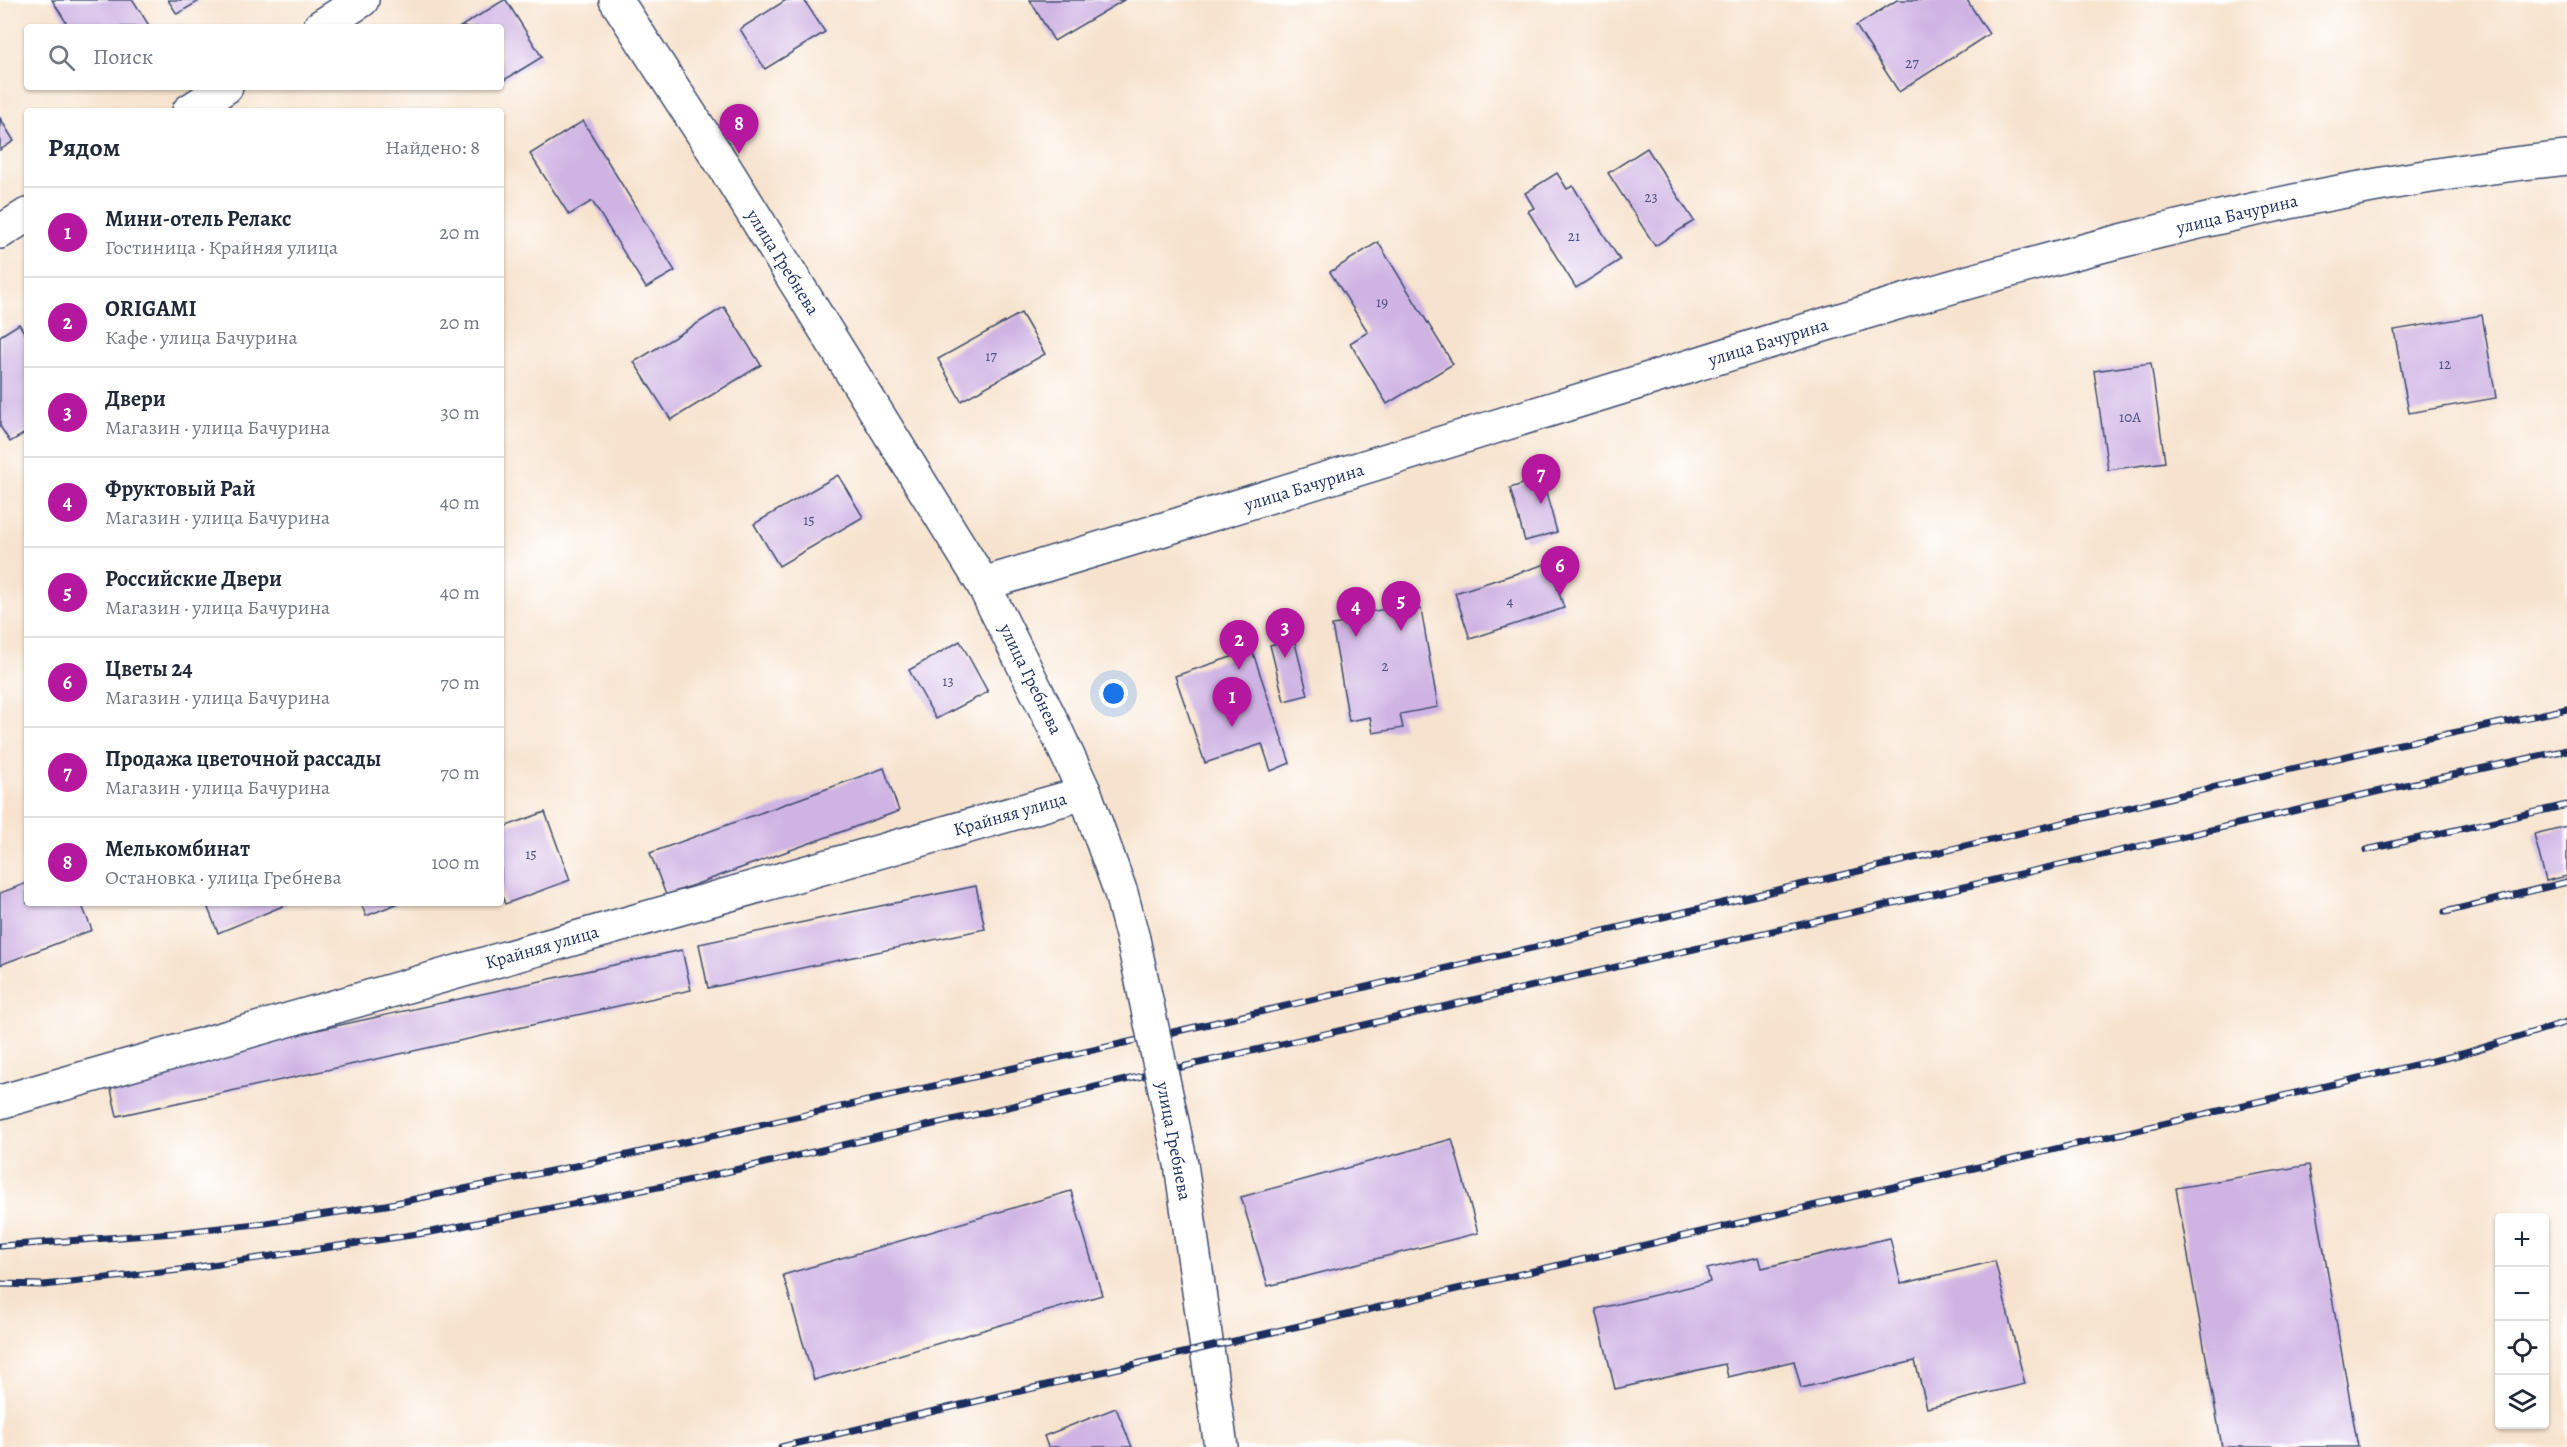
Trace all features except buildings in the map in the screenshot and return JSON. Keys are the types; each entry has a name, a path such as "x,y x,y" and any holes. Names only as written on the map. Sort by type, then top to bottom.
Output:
{"street":[{"path":"325,24 362,0"},
{"name":"улица Гребнева","path":"616,0 725,168 983,584 1085,793 1121,893 1134,939 1181,1164 1221,1447"},
{"path":"194,108 221,90"},
{"name":"улица Бачурина","path":"983,584 1900,301 2052,258 2344,189 2443,173 2567,158"},
{"path":"0,232 24,217"},
{"name":"Крайняя улица","path":"0,1102 1085,793"}],"railway":[{"path":"0,1246 174,1233 266,1223 386,1205 614,1158 1213,1023 2381,748 2567,709"},
{"path":"0,1284 44,1285 179,1270 431,1232 678,1183 2406,785 2567,750"},
{"path":"2366,850 2567,805"},
{"path":"2445,912 2567,882"},
{"path":"781,1447 2462,1054 2567,1022"}],"place":[{"name":"Мелькомбинат","path":"739,154"},
{"name":"Продажа цветочной рассады","path":"1541,504"},
{"name":"Цветы 24","path":"1560,596"},
{"name":"Российские Двери","path":"1401,631"},
{"name":"Фруктовый Рай","path":"1356,637"},
{"name":"Двери","path":"1285,658"},
{"name":"ORIGAMI","path":"1239,670"},
{"name":"Мини-отель Релакс","path":"1232,727"}]}
